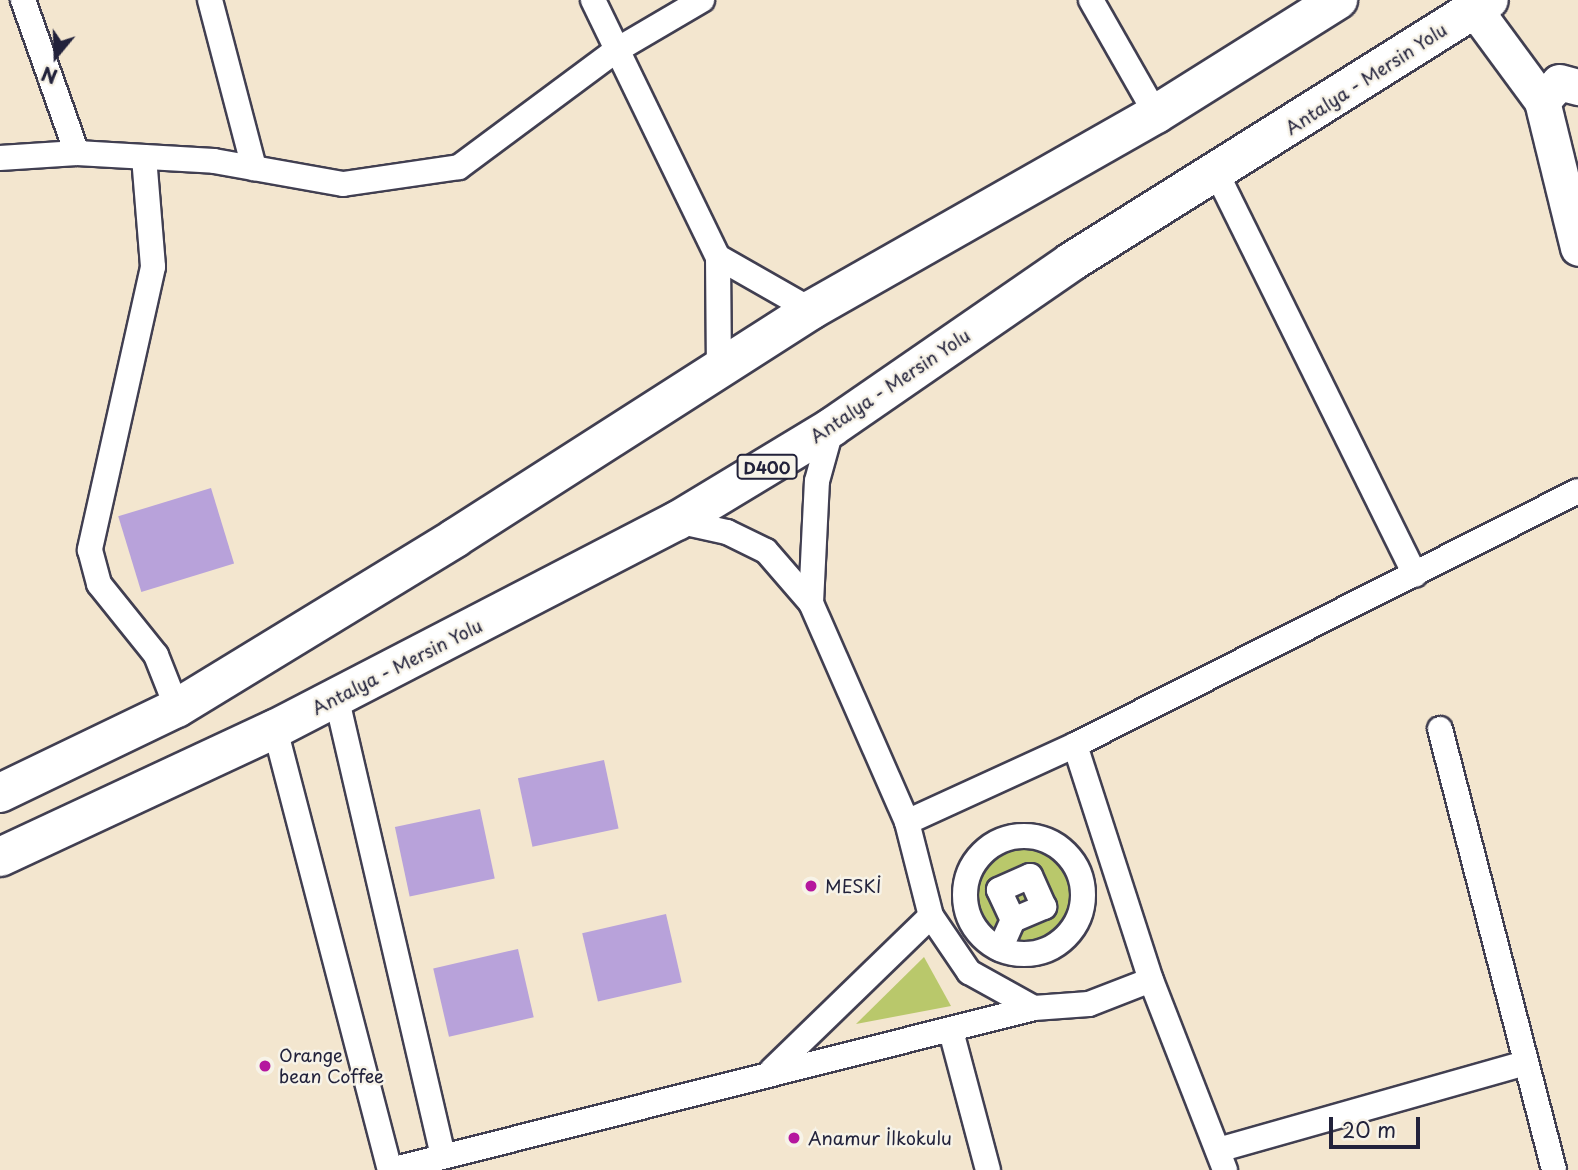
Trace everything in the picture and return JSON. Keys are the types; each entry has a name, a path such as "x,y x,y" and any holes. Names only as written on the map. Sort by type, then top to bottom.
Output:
{"highway":[{"path":"0,793 177,708 811,310 1156,114 1338,0"},
{"name":"Antalya - Mersin Yolu","path":"0,857 275,729 677,521 832,427 1071,262 1217,174 1482,5"}],"street":[{"path":"23,0 77,153"},
{"path":"210,0 254,168"},
{"path":"593,0 615,51 718,257 719,369"},
{"path":"0,158 77,153 144,157 254,168 343,184 459,167 615,51 702,0"},
{"path":"1091,0 1156,114"},
{"path":"1482,5 1542,100 1578,248"},
{"path":"1542,100 1559,82 1578,87"},
{"path":"144,157 153,267 90,550 99,584 156,655 177,708"},
{"path":"1217,174 1415,575"},
{"path":"718,257 811,310"},
{"path":"811,603 817,481 832,427"},
{"path":"906,822 1075,745 1573,497"},
{"path":"677,521 727,532 766,551 811,603 906,822 930,916 970,972 1034,1008"},
{"path":"336,696 443,1156"},
{"path":"275,729 391,1170 771,1071 951,1031 1034,1008 1089,1004 1151,980"},
{"path":"1440,729 1554,1170"},
{"path":"1075,745 1151,980 1221,1160 1525,1063"},
{"path":"1026,836 1045,840 1074,863 1083,900 1079,918 1054,946 1018,954 1000,949 977,931 969,919 964,890 967,876 976,859 999,842 1026,836"},
{"path":"999,890 1030,876 1045,840"},
{"path":"967,876 999,890 1013,920"},
{"path":"1030,876 1044,906"},
{"path":"1000,949 1013,920 1044,906 1079,918"},
{"path":"771,1071 930,916"},
{"path":"951,1031 988,1170"}],"green space":[{"path":"1024,845 1043,849 1060,860 1071,877 1075,896 1071,915 1060,932 1043,943 1024,947 1005,943 988,932 977,915 973,896 977,877 988,860 1005,849"},
{"path":"924,957 951,1006 856,1024"}],"building":[{"path":"211,488 234,564 141,592 118,516"},
{"path":"604,760 619,828 532,847 518,778"},
{"path":"480,809 495,878 410,897 395,827"},
{"path":"666,914 682,982 598,1002 582,933"},
{"path":"518,949 534,1017 449,1037 433,969"}],"place":[{"name":"MESKİ","path":"811,886"},
{"name":"Orange bean Coffee","path":"265,1066"},
{"name":"Anamur İlkokulu","path":"794,1138"}]}
